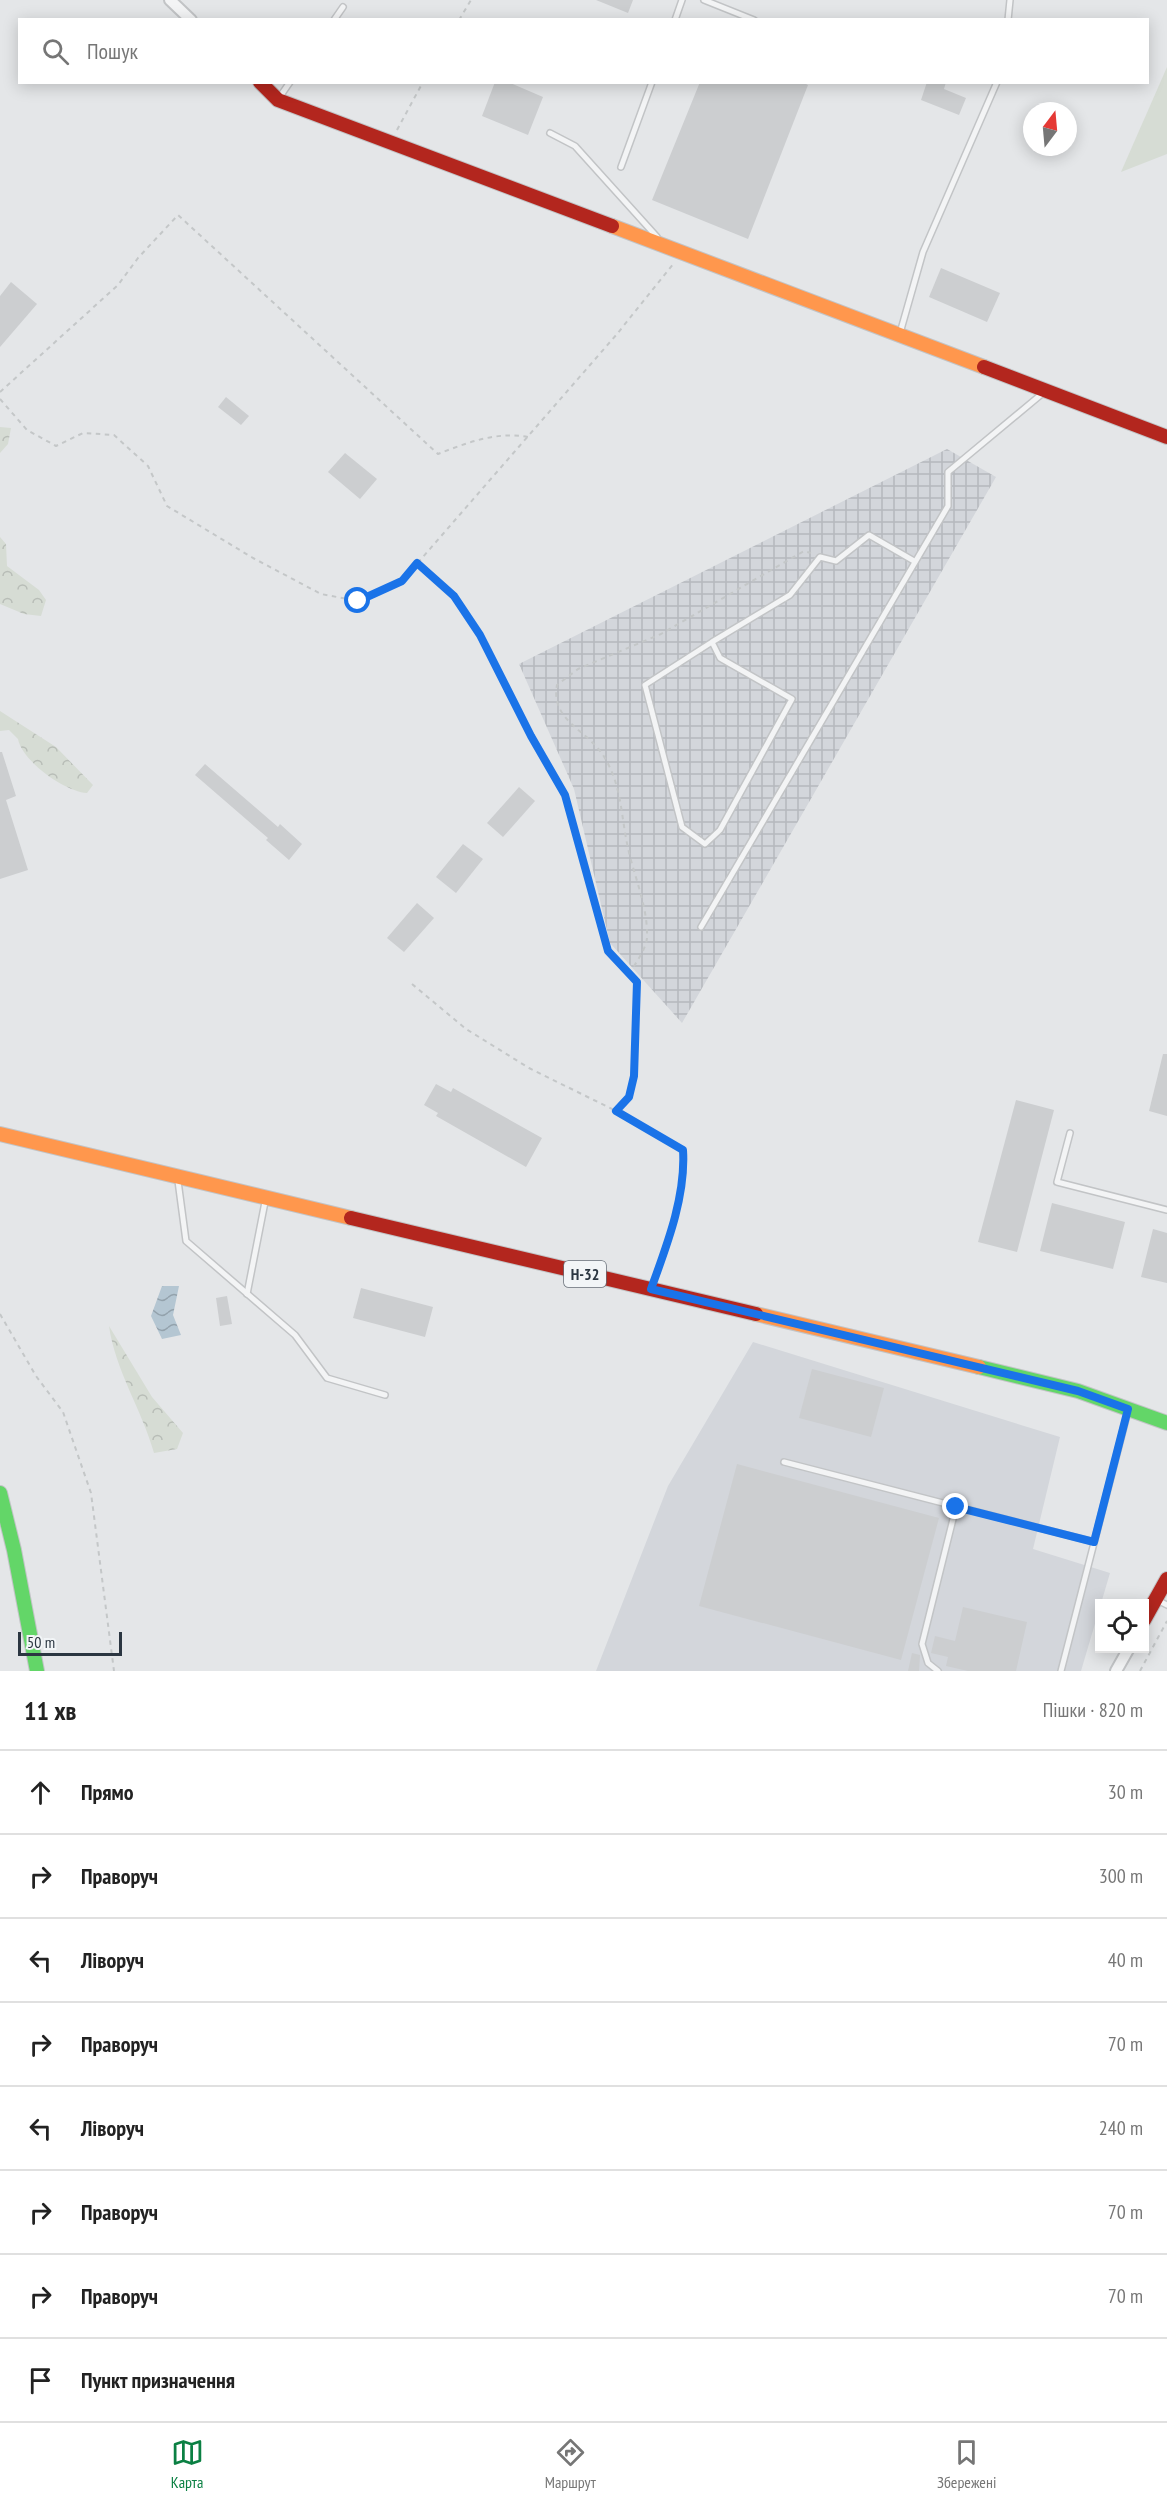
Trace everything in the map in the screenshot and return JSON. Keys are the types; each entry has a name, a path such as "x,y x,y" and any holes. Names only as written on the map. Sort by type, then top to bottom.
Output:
{"street":[{"path":"170,0 189,18"},
{"path":"262,84 278,100 899,334 1167,438"},
{"name":"Н-32","path":"0,1134 1078,1391 1167,1423"},
{"path":"0,1492 15,1550 37,1671"},
{"path":"1149,1615 1162,1602 1167,1579"},
{"path":"1116,1671 1126,1653"}],"lane":[{"path":"676,18 682,0"},
{"path":"704,0 749,18"},
{"path":"1008,18 1010,0"},
{"path":"335,18 343,7"},
{"path":"278,100 289,84"},
{"path":"621,167 651,84"},
{"path":"899,334 923,252 997,84"},
{"path":"550,133 575,146 664,245"},
{"path":"701,927 948,506 948,472 1044,392"},
{"path":"712,642 720,658 792,699 720,830 705,844 682,827 645,685 712,642 790,595 820,557 836,561 869,535 914,561"},
{"path":"1070,1133 1057,1182 1167,1210"},
{"path":"177,1176 186,1241 295,1335 327,1378 385,1395"},
{"path":"247,1294 266,1197"},
{"path":"1061,1671 1128,1409"},
{"path":"784,1462 1094,1542"},
{"path":"938,1671 928,1663 922,1644 956,1507"}],"path":[{"path":"460,18 471,0"},
{"path":"391,142 422,84"},
{"path":"0,392 118,285 138,258 178,215 438,454 468,442 512,434 528,437"},
{"path":"0,399 27,430 56,446 82,433 114,435 148,466 167,506 253,558 321,594 358,601 402,581 618,334 683,252"},
{"path":"417,563 454,596 480,635 531,736 565,795 608,951 637,982 634,1076 629,1097 616,1111"},
{"path":"412,984 466,1029 529,1068 616,1111 683,1150 684,1173 665,1249 651,1289"},
{"path":"0,1314 36,1376 63,1412 91,1493 114,1671"},
{"path":"1140,1671 1167,1621"}],"shaded area":[{"path":"947,449 996,477 682,1023 610,943 574,789 519,664"},
{"path":"753,1342 1060,1437 1033,1549 1110,1573 1102,1599 1095,1599 1095,1624 1081,1671 596,1671 668,1486"}],"green space":[{"path":"1167,67 1167,154 1121,172"},
{"path":"0,427 11,428 8,444 0,453"},
{"path":"0,537 6,544 7,566 39,590 46,600 41,616 24,614 0,604"},
{"path":"0,711 56,747 93,785 87,793 57,781 27,757 18,739 9,730 0,731"},
{"path":"109,1326 152,1397 183,1433 177,1449 154,1453 117,1358"}],"water":[{"path":"162,1286 179,1286 173,1315 181,1335 162,1339 151,1316"}],"building":[{"path":"596,0 633,0 628,13"},
{"path":"494,84 513,84 543,97 528,135 482,116"},
{"path":"699,84 808,85 748,239 652,200"},
{"path":"926,84 945,84 944,89 966,98 959,115 921,100"},
{"path":"941,268 1000,293 987,322 929,297"},
{"path":"11,282 37,304 0,347 0,296"},
{"path":"226,397 249,416 241,425 218,407"},
{"path":"345,453 377,479 360,499 328,472"},
{"path":"0,752 2,752 16,796 6,800 28,870 0,879"},
{"path":"205,764 278,827 280,824 302,844 289,860 266,840 268,838 195,775"},
{"path":"519,787 535,801 503,837 487,823"},
{"path":"463,844 483,859 456,893 436,877"},
{"path":"417,903 434,918 404,952 387,938"},
{"path":"1163,1054 1167,1054 1167,1116 1149,1111"},
{"path":"436,1084 451,1092 453,1088 542,1138 526,1167 436,1116 438,1113 424,1105"},
{"path":"1016,1100 1054,1110 1017,1252 978,1242"},
{"path":"1052,1203 1125,1222 1113,1269 1040,1251"},
{"path":"1153,1229 1167,1233 1167,1283 1141,1277"},
{"path":"361,1288 433,1307 425,1337 353,1318"},
{"path":"227,1296 232,1324 220,1326 216,1298"},
{"path":"812,1369 884,1388 871,1437 799,1418"},
{"path":"737,1464 939,1518 901,1660 699,1606"},
{"path":"963,1607 1027,1622 1016,1671 968,1671 946,1666 948,1657 931,1653 935,1636 955,1641"},
{"path":"912,1653 920,1655 919,1671 908,1671"}],"traffic: fast":[{"path":"979,1367 1078,1391 1167,1423"},
{"path":"0,1493 14,1550 37,1671"}],"traffic: slow":[{"path":"612,226 984,367"},
{"path":"0,1134 351,1218"},
{"path":"756,1314 979,1367"}],"traffic: jam":[{"path":"262,84 278,100 612,226"},
{"path":"984,367 1167,437"},
{"path":"351,1218 756,1314"},
{"path":"1149,1611 1167,1579"}],"route":[{"path":"358,601 402,581 417,563 454,596 480,635 531,736 565,795 608,951 637,982 634,1076 629,1097 616,1111 683,1150 684,1173 665,1249 651,1289 1078,1391 1128,1409 1094,1542 956,1507"}]}
